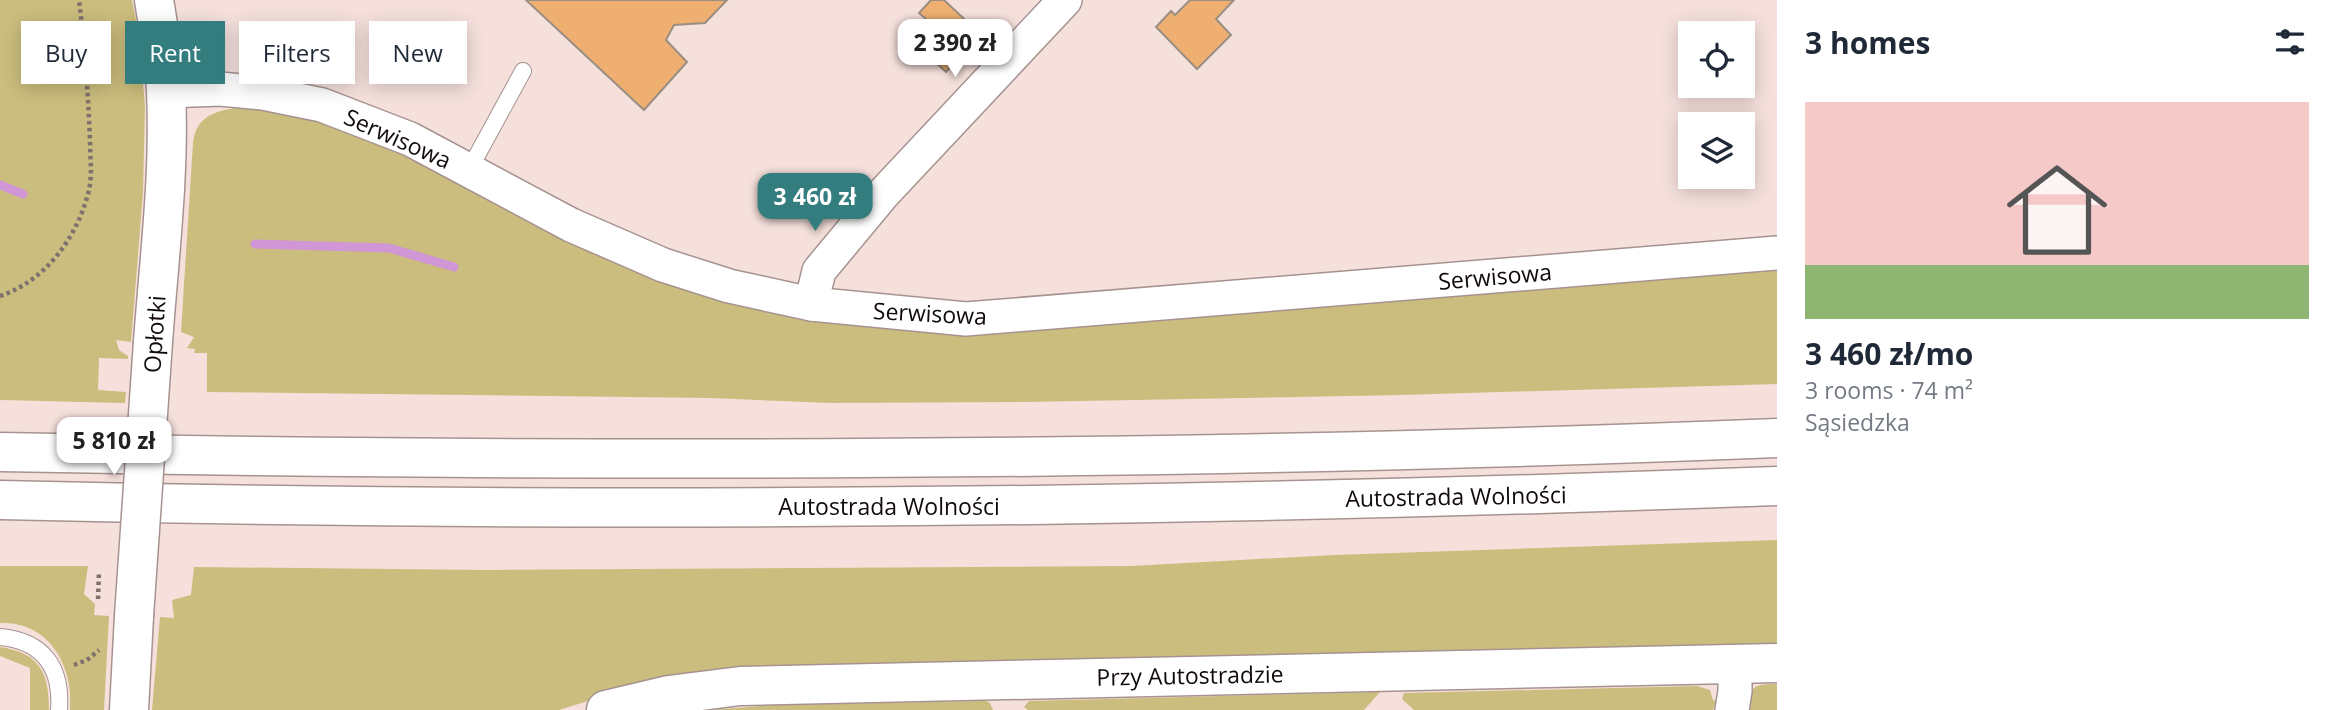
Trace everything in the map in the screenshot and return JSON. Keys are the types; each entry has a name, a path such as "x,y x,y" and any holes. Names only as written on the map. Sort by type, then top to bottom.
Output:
{"main road":[{"name":"Opłotki","path":"129,710 166,172 166,90 154,0"},
{"name":"Autostrada Wolności","path":"0,452 242,457 999,458 1636,444 1777,438"},
{"name":"Autostrada Wolności","path":"0,500 494,507 809,507 1121,504 1777,486"},
{"path":"0,523 112,503"},
{"name":"Przy Autostradzie","path":"606,710 669,695 740,686 1777,663"}],"street":[{"path":"811,304 819,271 883,194 1065,0"},
{"name":"Serwisowa","path":"166,90 220,89 252,92 322,105 410,139 571,225 663,265 729,286 811,304 966,319 1777,253"},
{"path":"1732,710 1735,664"}],"lane":[{"path":"469,170 523,71"},
{"path":"1636,444 1777,452"},
{"path":"1640,491 1777,472"},
{"path":"0,637 36,648 55,671 59,685 59,710"}],"path":[{"path":"0,296 34,278 59,255 77,223 89,193 91,175 88,78 79,0"},
{"path":"98,599 99,571"},
{"path":"55,671 87,660 103,647"}],"shaded area":[{"path":"0,0 132,0 136,21 125,21 125,84 143,84 145,107 143,192 131,342 116,340 119,350 128,356 128,359 99,358 98,390 126,392 125,403 0,400"},
{"path":"238,103 316,118 837,321 1777,268 1777,384 1402,395 830,403 711,398 207,392 207,353 194,353 195,349 187,348 194,337 181,332 193,143 202,121 221,111 237,108"},
{"path":"1777,540 1777,648 617,692 559,710 152,710 160,617 174,618 172,600 191,595 194,567 487,570 1131,566 1334,555"},
{"path":"0,566 88,566 84,594 95,604 94,615 109,616 104,710 70,710 68,678 55,649 45,638 32,630 17,624 0,623"},
{"path":"0,647 25,654 40,667 47,685 49,710 30,710 30,668 0,656"},
{"path":"1777,684 1777,710 1745,710 1754,688"},
{"path":"1697,686 1710,690 1713,700 1716,701 1713,710 1414,710 1402,699 1404,693"},
{"path":"1380,692 1364,710 1028,710 1024,707 1029,701"},
{"path":"986,701 993,710 712,710 773,705"}],"building":[{"path":"526,0 727,0 705,23 674,25 666,40 687,62 644,110"},
{"path":"931,0 944,0 976,30 960,48 965,52 946,72 910,38 927,20 919,13"},
{"path":"1190,0 1234,0 1216,19 1231,35 1197,69 1156,27 1171,11 1175,15"}],"waterway":[{"path":"0,185 23,194"},
{"path":"255,244 389,248 454,267"}]}
